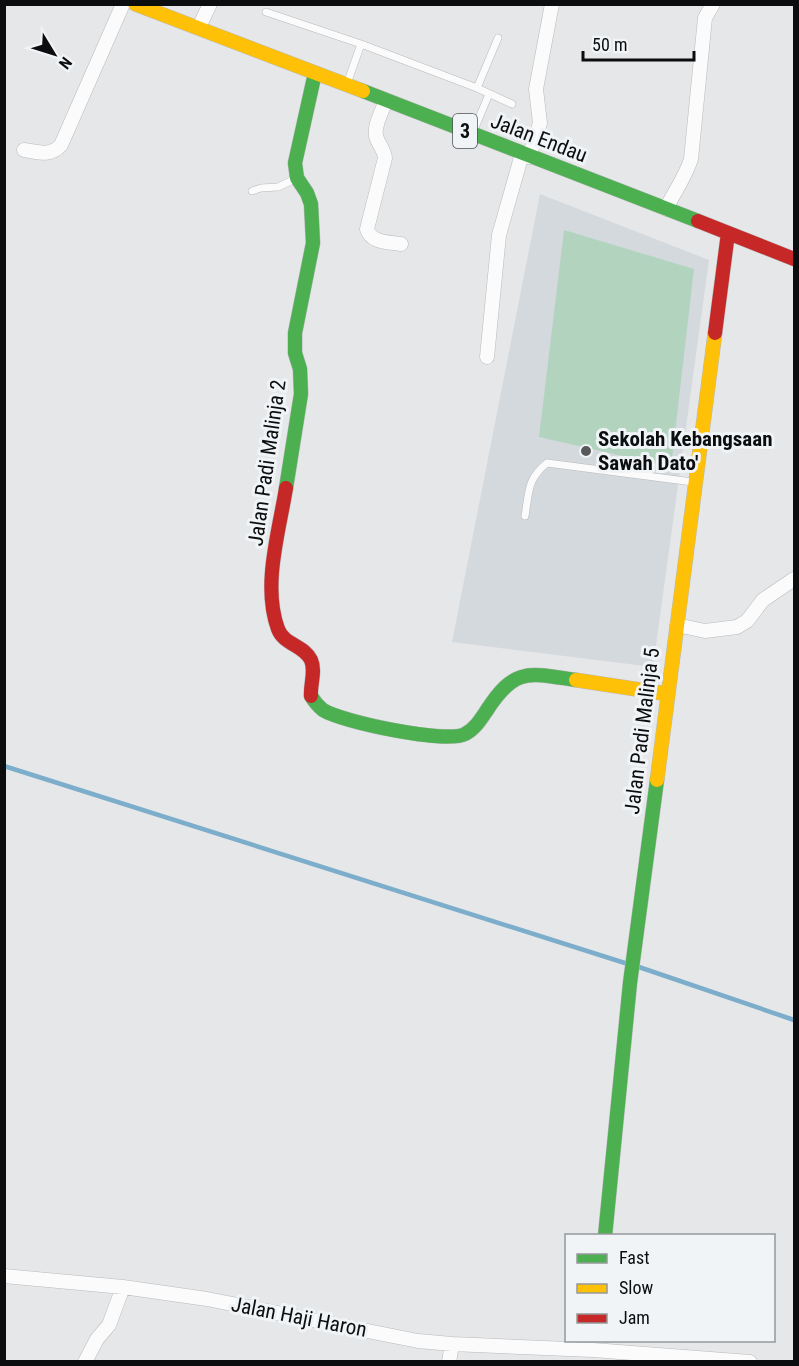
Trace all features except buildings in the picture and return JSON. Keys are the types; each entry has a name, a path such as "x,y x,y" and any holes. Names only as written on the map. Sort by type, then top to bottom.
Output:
{"main road":[{"name":"Jalan Endau","path":"135,4 795,259"},
{"name":"Jalan Padi Malinja 2","path":"315,73 295,163 297,178 307,193 310,204 314,243 295,333 295,353 300,369 301,394 273,576 274,615 281,637 304,652 311,661 313,670 311,695 314,701 325,712 348,721 402,731 462,736 472,729 506,684 526,675 543,675 668,694"},
{"name":"Jalan Padi Malinja 5","path":"605,1234 630,983 728,233"}],"street":[{"path":"24,150 48,154 61,145 123,4"},
{"path":"199,27 210,4"},
{"path":"487,357 499,235 526,155 540,123 536,89 552,4"},
{"path":"666,209 686,175 691,159 705,18 713,4"},
{"path":"386,101 374,133 384,150 385,158 367,229 369,235 374,239 401,244"},
{"path":"677,625 705,632 737,627 747,621 763,600 795,579"},
{"name":"Jalan Haji Haron","path":"4,1276 123,1287 207,1299 418,1341 750,1362"},
{"path":"85,1362 97,1339 109,1325 123,1287"},
{"path":"449,1362 452,1344"}],"lane":[{"path":"266,12 361,44 477,88 512,104"},
{"path":"477,88 498,38"},
{"path":"346,85 361,44"},
{"path":"473,134 489,94"},
{"path":"252,191 261,188 278,188 297,178"},
{"path":"525,516 531,480 547,463 696,483"}],"shaded area":[{"name":"Sekolah Kebangsaan Sawah Dato'","path":"540,194 709,260 653,667 452,642"}],"green space":[{"path":"564,230 694,269 671,467 539,437"}],"waterway":[{"path":"4,766 628,964"},
{"path":"636,966 794,1020"}],"traffic: fast":[{"path":"286,488 301,394 300,369 295,353 295,333 313,243 311,204 297,178 295,163 315,73"},
{"path":"363,91 698,221"},
{"path":"311,696 323,710 372,726 417,734 455,736 465,734 472,729 497,696 515,680 534,675 576,680"},
{"path":"605,1234 630,983 657,780"}],"traffic: slow":[{"path":"135,4 363,91"},
{"path":"657,780 715,333"},
{"path":"576,680 668,694"}],"traffic: jam":[{"path":"698,221 794,259"},
{"path":"715,333 728,233"},
{"path":"286,488 273,559 273,612 281,634 304,651 311,660 313,669 311,696"}],"place":[{"name":"Sekolah Kebangsaan Sawah Dato'","path":"586,451"}]}
